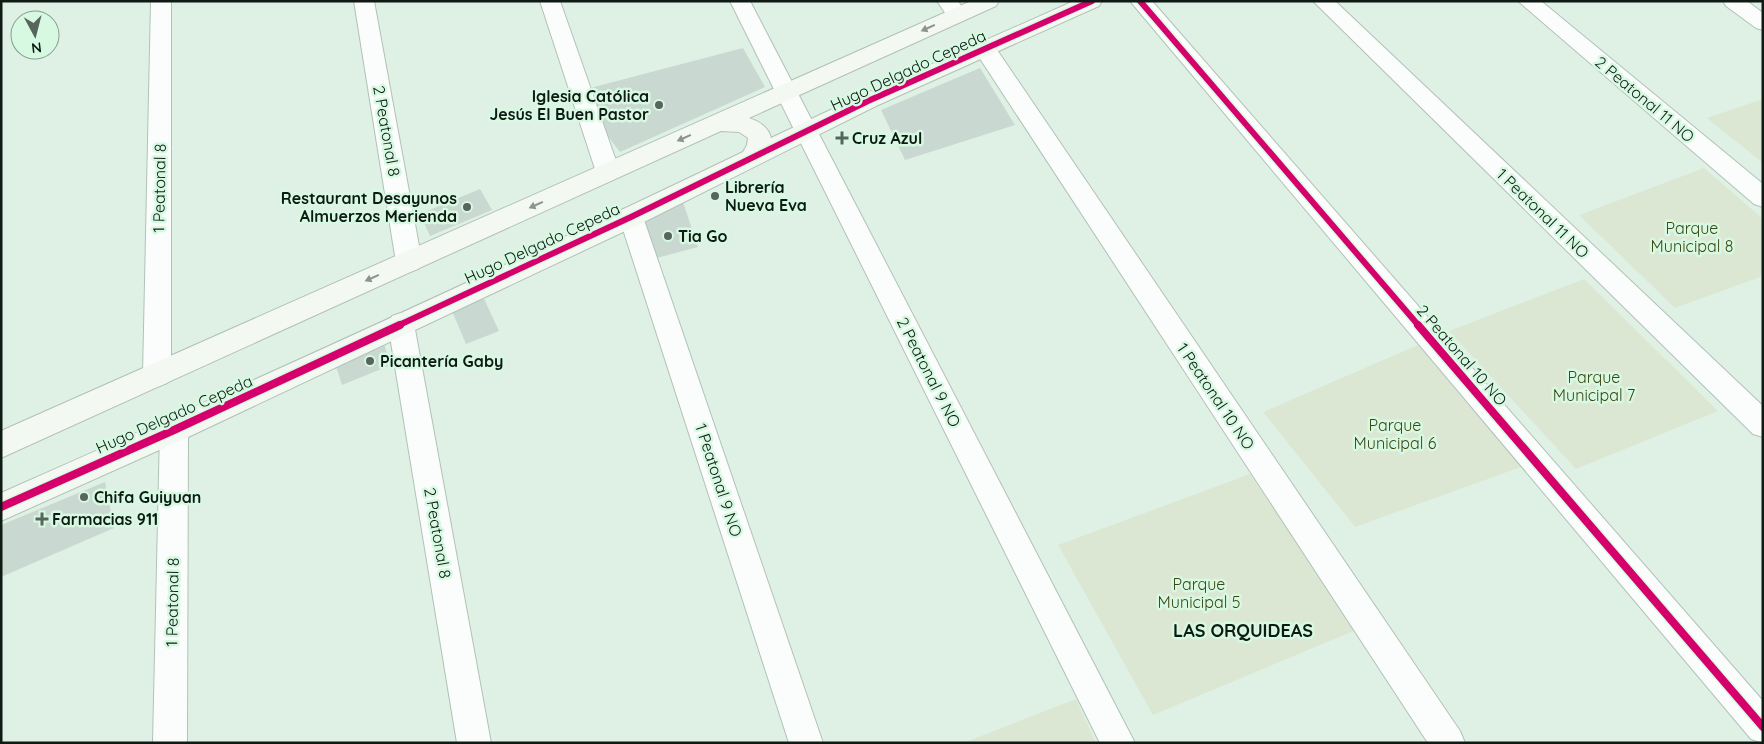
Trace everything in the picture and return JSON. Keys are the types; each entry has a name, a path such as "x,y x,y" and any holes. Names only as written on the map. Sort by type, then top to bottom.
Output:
{"street":[{"name":"1 Peatonal 8","path":"157,375 161,1"},
{"name":"2 Peatonal 8","path":"364,1 409,262"},
{"path":"550,1 608,172"},
{"name":"2 Peatonal 9 NO","path":"740,1 1118,743"},
{"name":"Hugo Delgado Cepeda","path":"1,445 839,68 952,8 989,1"},
{"name":"Hugo Delgado Cepeda","path":"1,506 174,430 631,217 868,101 1092,1"},
{"name":"2 Peatonal 10 NO","path":"1140,1 1763,727"},
{"name":"1 Peatonal 11 NO","path":"1323,1 1763,425"},
{"name":"2 Peatonal 11 NO","path":"1528,1 1763,198"},
{"path":"1733,1 1763,23"},
{"name":"1 Peatonal 10 NO","path":"985,50 1448,743"},
{"path":"839,68 832,78 835,88 842,96 868,101"},
{"path":"718,123 739,123 752,127 760,136 759,146 751,159"},
{"name":"1 Peatonal 9 NO","path":"631,217 806,743"},
{"name":"2 Peatonal 8","path":"401,324 474,743"},
{"name":"1 Peatonal 8","path":"170,743 174,430"}],"green space":[{"path":"1763,99 1763,163 1707,118"},
{"name":"Parque Municipal 8","path":"1704,168 1763,219 1763,276 1675,308 1579,215"},
{"name":"Parque Municipal 7","path":"1584,279 1718,411 1576,469 1449,331"},
{"name":"Parque Municipal 6","path":"1418,345 1521,467 1355,527 1263,412"},
{"name":"Parque Municipal 5","path":"1250,474 1356,630 1153,715 1058,545"},
{"path":"1076,699 1096,743 963,743"}],"building":[{"name":"Iglesia Católica Jesús El Buen Pastor","path":"743,48 765,87 620,152 597,122 590,88"},
{"path":"980,68 1015,125 905,160 881,110"},
{"name":"Restaurant Desayunos Almuerzos Merienda","path":"480,189 492,210 430,236 420,214"},
{"name":"Tia Go","path":"683,202 698,247 649,260 638,225"},
{"path":"484,299 499,331 466,344 452,311"},
{"name":"Picantería Gaby","path":"384,344 391,365 342,385 335,363"},
{"path":"105,482 114,528 1,577 1,525"}],"cycle path":[{"path":"1,507 174,430 631,217 868,101 1092,1"},
{"path":"1140,1 1763,727"}],"place":[{"name":"Iglesia Católica Jesús El Buen Pastor","path":"659,105"},
{"name":"Cruz Azul","path":"842,138"},
{"name":"Librería Nueva Eva","path":"715,196"},
{"name":"Restaurant Desayunos Almuerzos Merienda","path":"467,207"},
{"name":"Tia Go","path":"668,236"},
{"name":"Picantería Gaby","path":"370,361"},
{"name":"Chifa Guiyuan","path":"84,497"},
{"name":"Farmacias 911","path":"42,519"}],"district":[{"name":"LAS ORQUIDEAS","path":"1243,630"}]}
